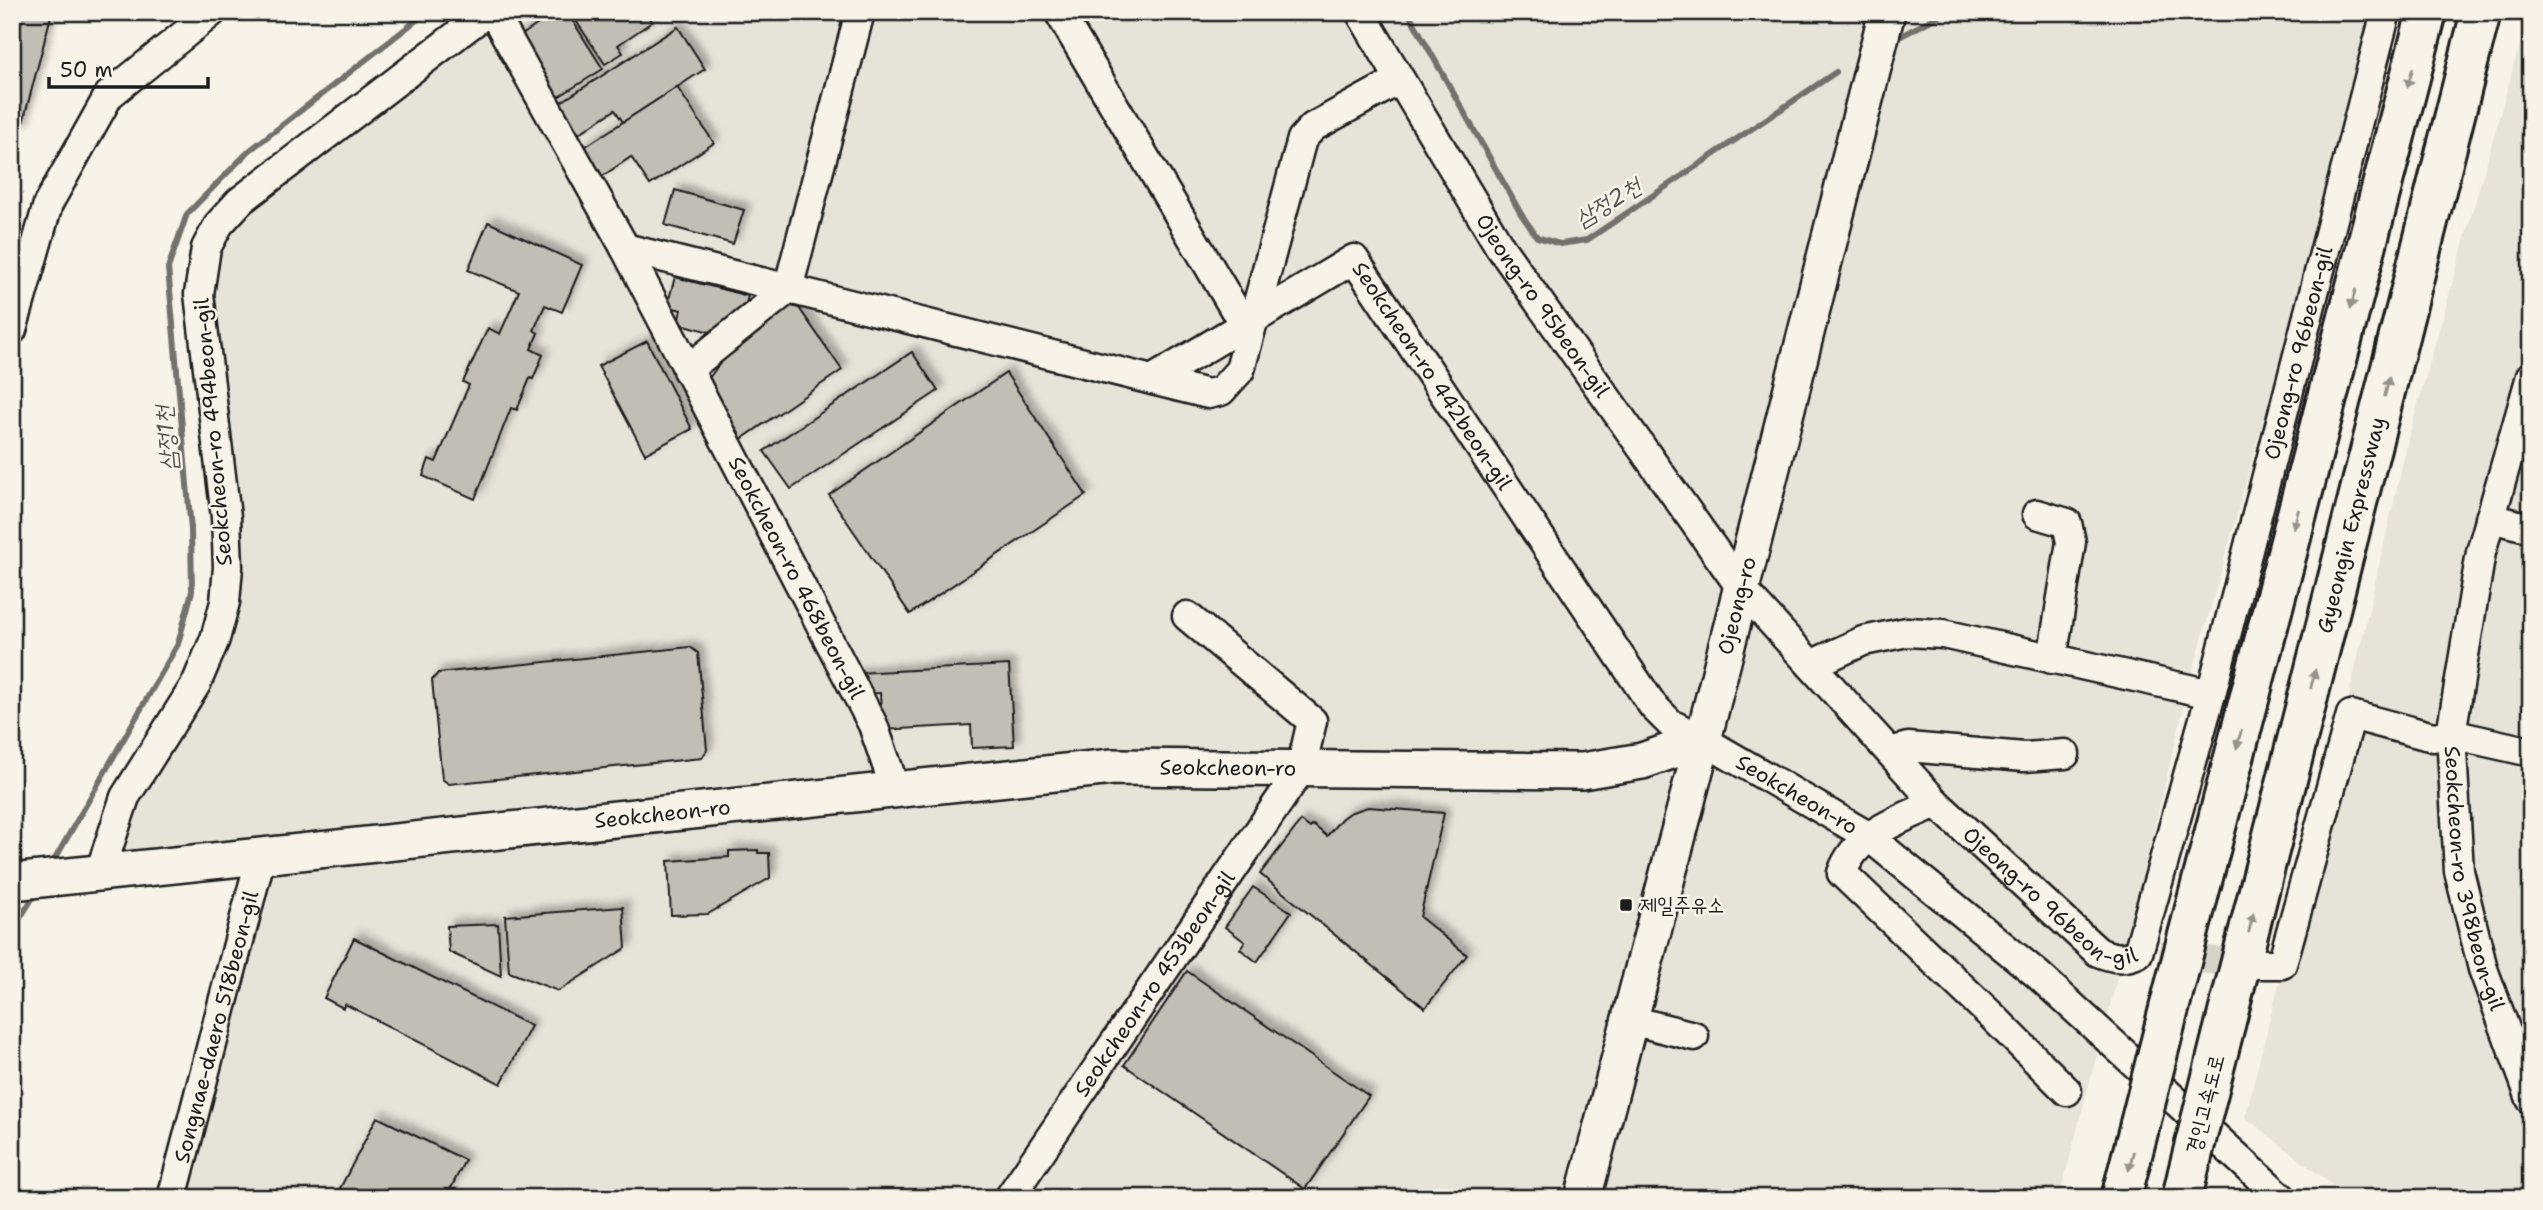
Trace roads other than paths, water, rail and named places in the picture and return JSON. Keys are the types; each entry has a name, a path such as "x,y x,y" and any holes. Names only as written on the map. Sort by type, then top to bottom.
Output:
{"highway":[{"path":"2121,1198 2427,12"},
{"name":"Gyeongin Expressway","path":"2222,1037 2481,12"},
{"path":"2430,216 2502,12"},
{"name":"경인고속도로","path":"2185,1185 2222,1037"}],"main road":[{"name":"Ojeong-ro","path":"1583,1198 1703,740 1887,12"},
{"name":"Seokcheon-ro","path":"12,882 1113,767 1583,771 1642,761 1703,740"}],"street":[{"path":"12,330 48,204 109,95 212,12"},
{"name":"Seokcheon-ro 494beon-gil","path":"100,872 125,797 196,684 215,639 225,602 228,567 226,517 199,294 206,248 219,224 240,201 487,12"},
{"name":"Seokcheon-ro 468beon-gil","path":"493,12 625,248 873,725 889,771 892,790"},
{"path":"687,370 788,289 860,12"},
{"path":"1059,12 1235,310 1253,319"},
{"name":"Ojeong-ro 95beon-gil","path":"1360,12 1500,247 1741,588"},
{"name":"Ojeong-ro 96beon-gil","path":"1741,588 1936,803 2098,952 2110,957 2127,958 2148,954 2211,694 2386,12"},
{"path":"625,248 1208,394 1221,391 1240,370 1302,139 1312,127 1399,80"},
{"name":"Seokcheon-ro 442beon-gil","path":"1253,319 1354,259 1653,705 1671,724 1703,740"},
{"path":"1152,380 1253,319"},
{"name":"Seokcheon-ro 398beon-gil","path":"2531,376 2481,552 2451,734 2459,871 2483,969 2531,1099"},
{"path":"2037,514 2067,523 2071,542 2052,659"},
{"path":"2490,518 2531,528"},
{"path":"1187,616 1312,722 1301,769"},
{"path":"1811,665 1863,641 1907,632 1942,634 2211,694"},
{"path":"2270,964 2351,715 2433,737 2451,734 2531,752"},
{"name":"Seokcheon-ro","path":"1703,740 1868,835 2037,974 2283,1198"},
{"path":"1890,752 1908,747 2024,757 2065,754"},
{"name":"Seokcheon-ro 453beon-gil","path":"1019,1196 1301,769"},
{"path":"1936,803 1868,835 1847,859 1842,873 2067,1091"},
{"name":"Songnae-daero 518beon-gil","path":"172,1198 261,856"},
{"path":"1630,1020 1693,1036"}],"waterway":[{"name":"삼정1천","path":"51,866 178,644 192,591 191,530 168,268 187,214 249,151 427,12"},
{"name":"삼정2천","path":"1408,12 1521,214 1537,237 1560,244 1587,240 1836,72"},
{"name":"삼정2천","path":"1901,36 1946,12"},
{"name":"삼정1천","path":"12,931 37,891"}],"tunnel":[{"path":"2159,956 2259,964"}],"place":[{"name":"제일주유소","path":"1626,905"}]}
